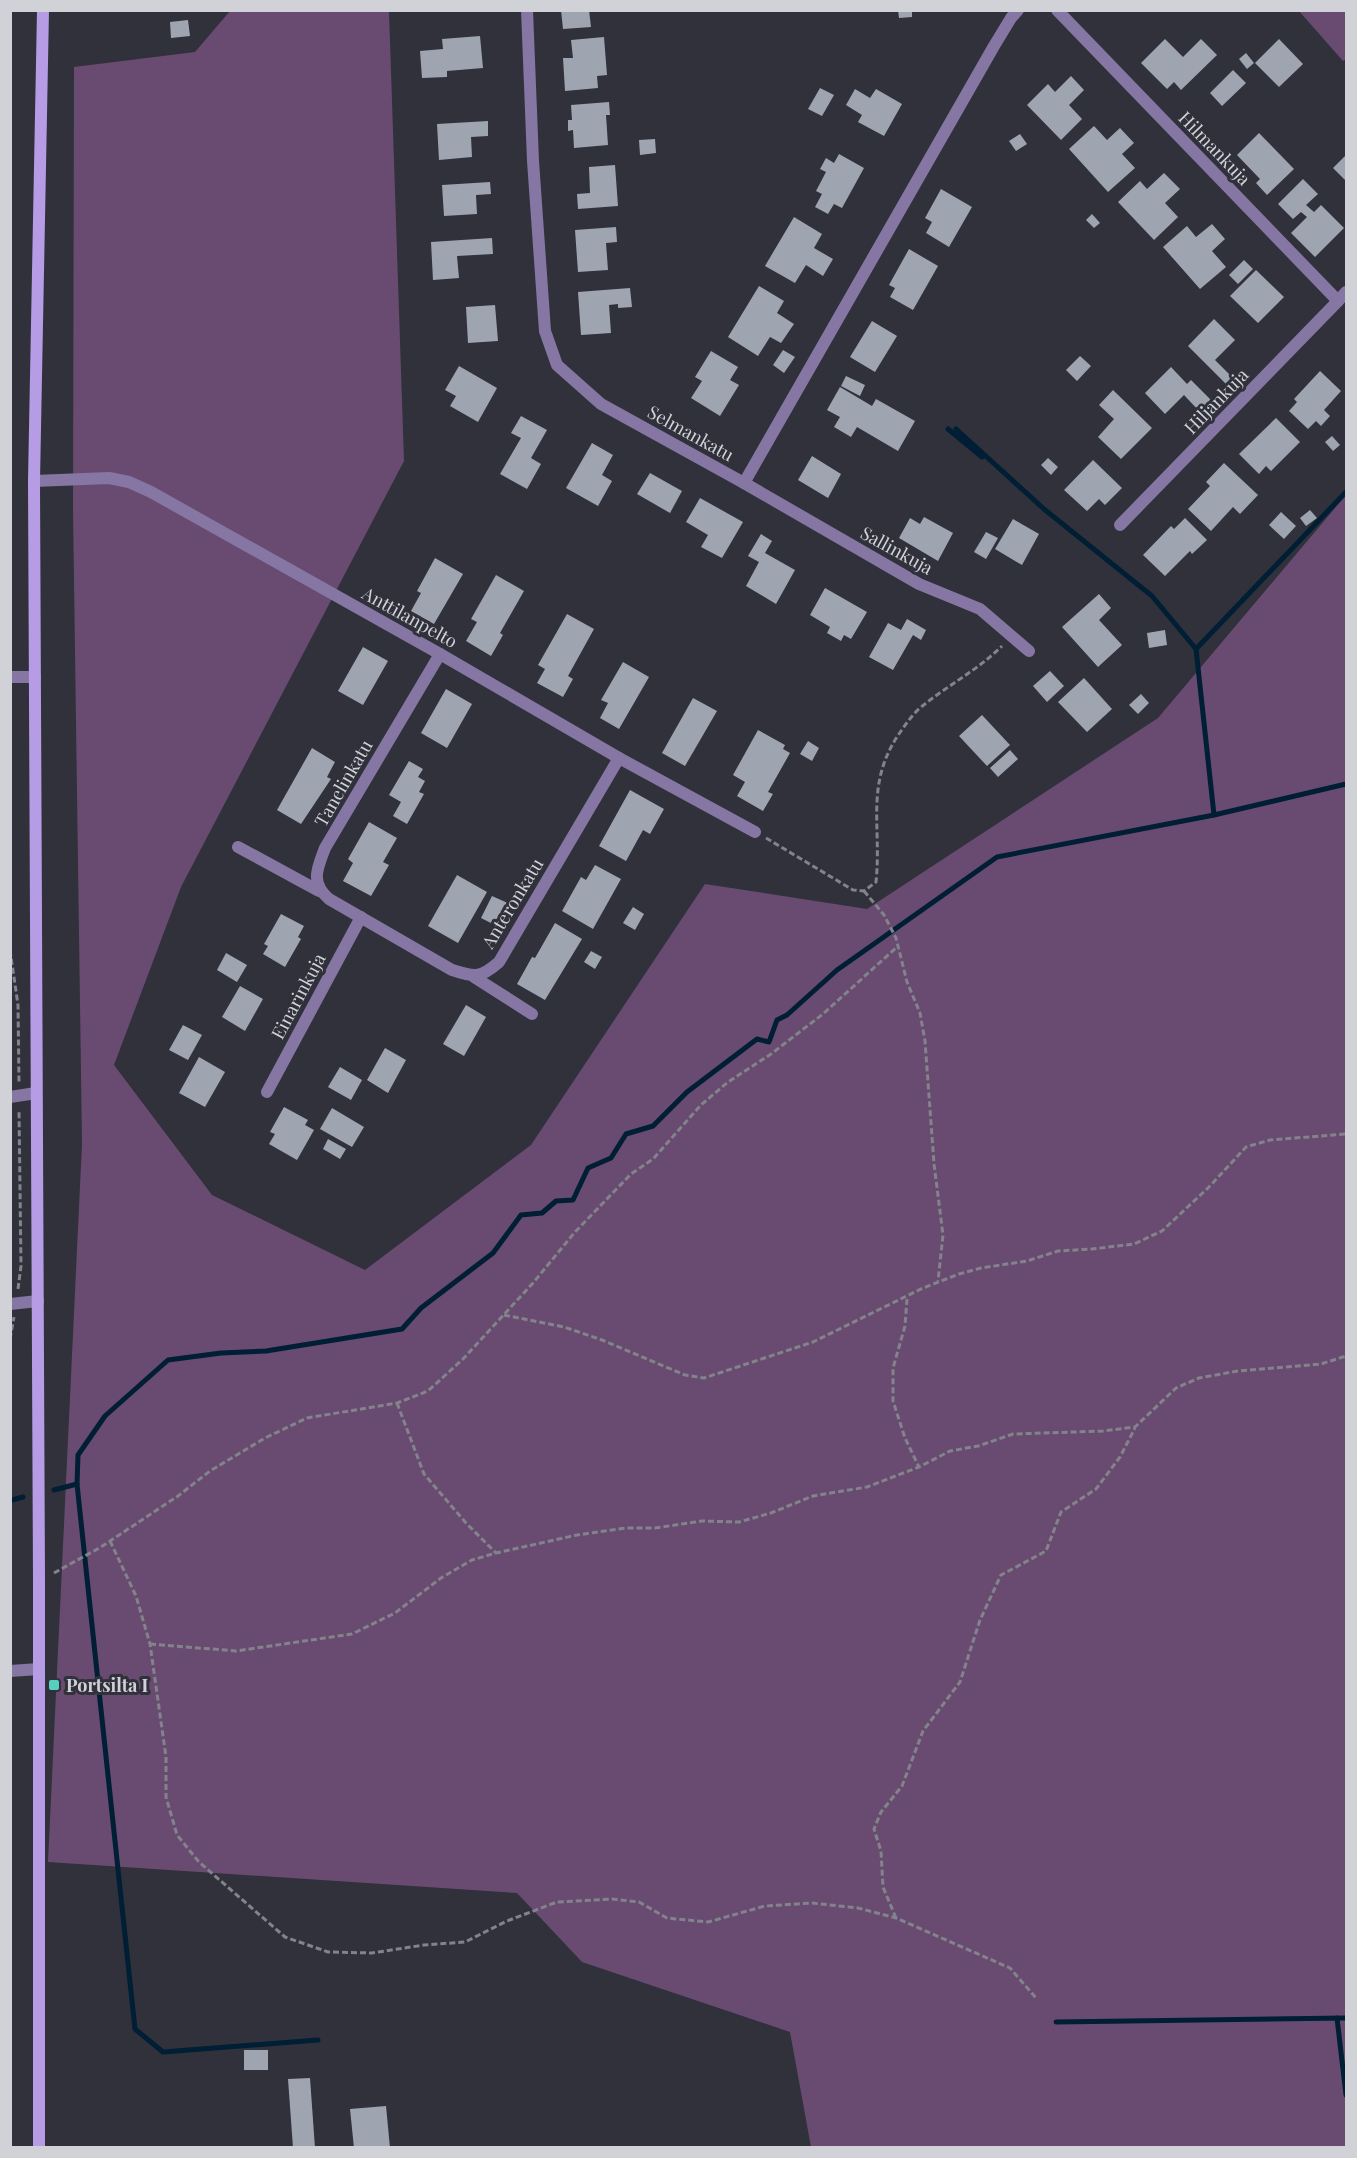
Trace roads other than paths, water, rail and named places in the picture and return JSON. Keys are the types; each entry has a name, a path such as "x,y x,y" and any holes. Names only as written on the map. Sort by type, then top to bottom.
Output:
{"main road":[{"path":"39,2148 34,482 43,10"}],"street":[{"name":"Selmankatu","path":"527,10 533,161 545,331 557,365 601,404 744,483 994,46 1018,10"},
{"name":"Hilmankuja","path":"1057,10 1342,296"},
{"name":"Hiljankuja","path":"1120,525 1342,296"},
{"name":"Anttilanpelto","path":"34,482 109,477 129,482 151,492 440,654 619,758 755,832"},
{"name":"Sallinkuja","path":"744,483 920,584 980,609 1029,651"},
{"name":"Tanelinkatu","path":"319,891 316,872 326,848 440,654"},
{"path":"10,677 35,676"},
{"name":"Anteronkatu","path":"474,977 488,972 499,962 619,758"},
{"path":"238,847 319,891 452,970 474,977 532,1014"},
{"name":"Einarinkuja","path":"267,1092 361,917"},
{"path":"15,1096 36,1093"},
{"path":"13,1304 38,1301"},
{"path":"10,1671 39,1669"}],"waterway":[{"path":"948,429 982,457"},
{"path":"956,429 1044,509 1152,596 1196,649 1214,815"},
{"path":"1196,649 1346,492"},
{"path":"318,2040 163,2052 135,2029 77,1484 78,1455 105,1416 168,1360 221,1353 266,1351 402,1329 421,1308 493,1253 521,1215 542,1213 556,1201 573,1200 588,1168 611,1158 626,1134 653,1126 687,1092 757,1039 769,1042 777,1020 787,1015 837,970 997,857 1214,815 1346,784"},
{"path":"54,1490 77,1484"},
{"path":"12,1500 23,1497"},
{"path":"1337,2018 1346,2095"},
{"path":"1056,2022 1346,2018"}],"place":[{"name":"Portsilta I","path":"54,1685"}]}
